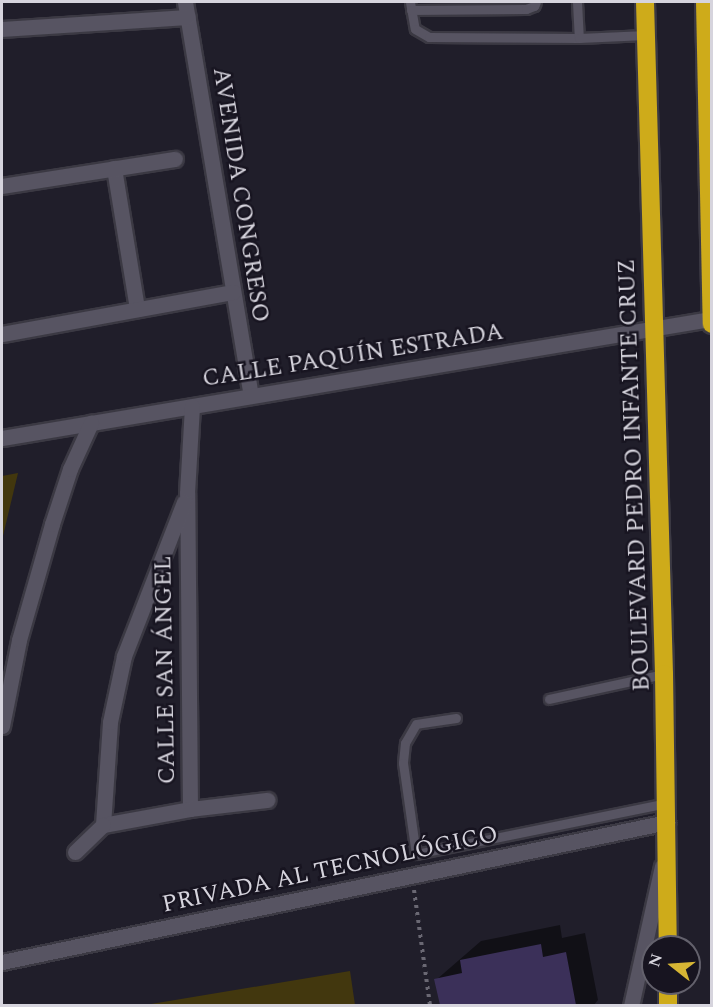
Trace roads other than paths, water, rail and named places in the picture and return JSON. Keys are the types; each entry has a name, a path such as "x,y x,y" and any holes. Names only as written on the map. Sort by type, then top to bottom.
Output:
{"highway":[{"name":"BOULEVARD PEDRO INFANTE CRUZ","path":"645,2 656,328 668,843 668,935"},
{"path":"705,2 711,324"}],"street":[{"path":"2,29 186,9"},
{"name":"AVENIDA CONGRESO","path":"186,9 250,396"},
{"path":"2,186 175,159"},
{"path":"114,168 137,309"},
{"path":"2,334 233,292"},
{"name":"CALLE PAQUÍN ESTRADA","path":"2,438 711,319"},
{"name":"CALLE SAN ÁNGEL","path":"187,494 124,656 110,722 103,825 190,809 187,494 192,406"},
{"path":"2,726 19,640 52,524 70,469 91,423"},
{"path":"190,809 267,800"},
{"name":"PRIVADA AL TECNOLÓGICO","path":"2,962 667,822"},
{"path":"75,852 103,825"},
{"path":"631,1005 668,843"}],"lane":[{"path":"536,2 534,6 526,9 410,6 415,29 429,37 579,38 646,35"},
{"path":"577,2 579,38"},
{"path":"549,699 664,674"},
{"path":"456,718 416,724 405,743 403,763 416,854 667,803"}]}
